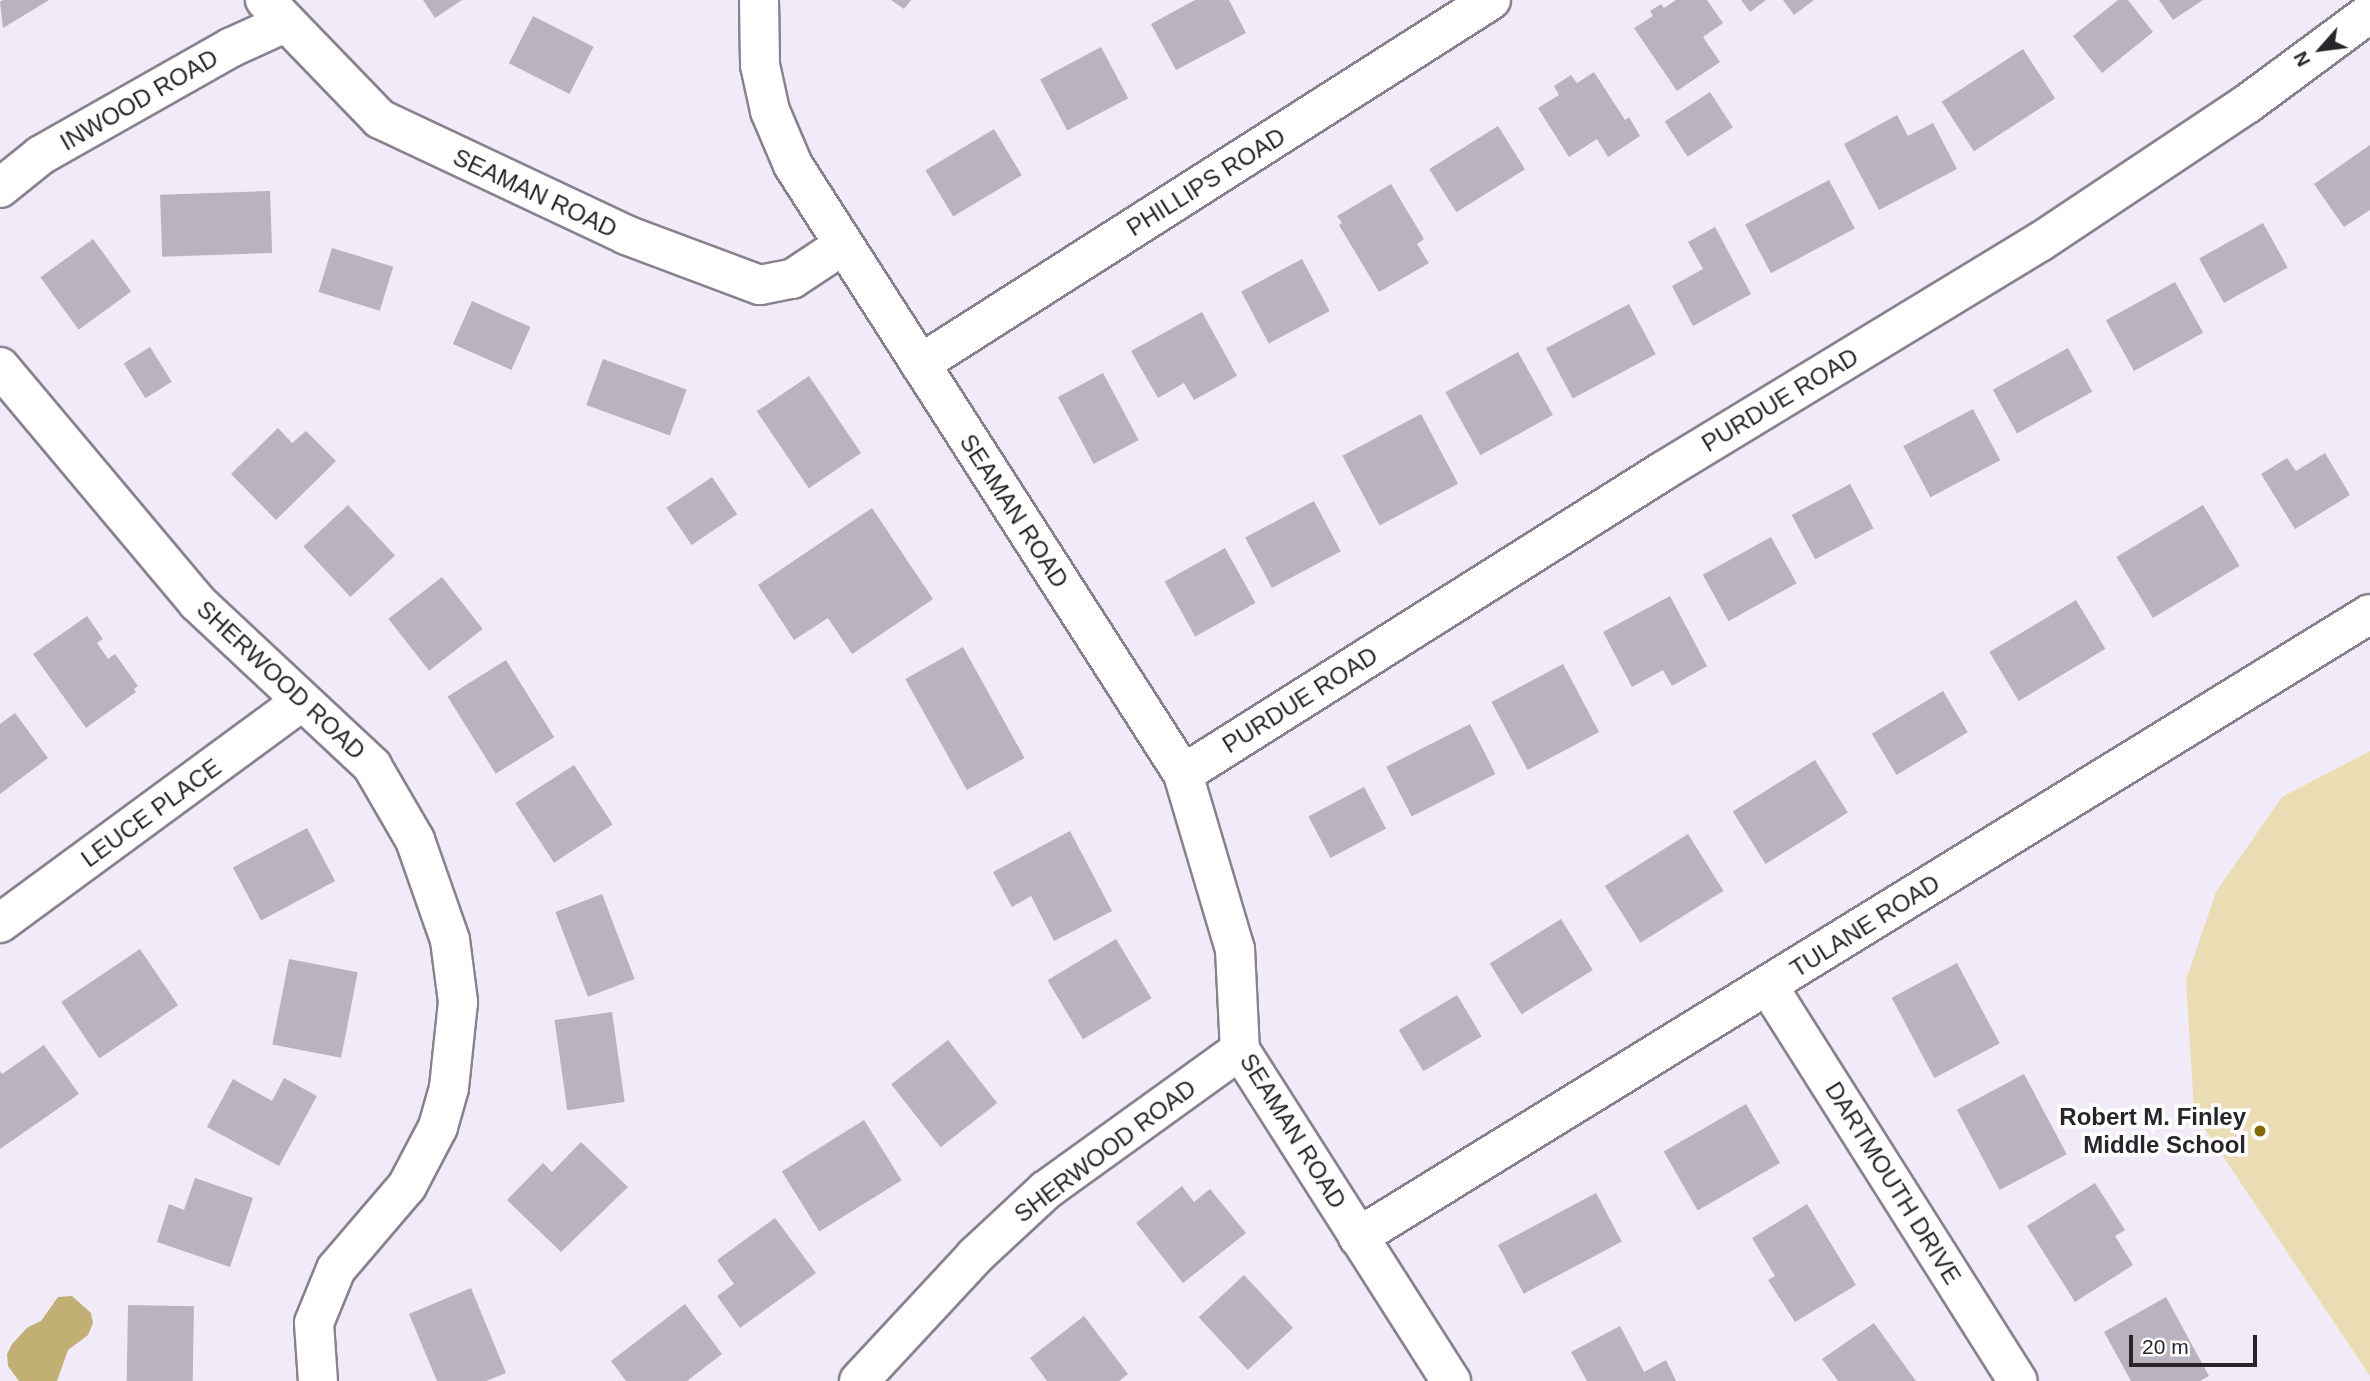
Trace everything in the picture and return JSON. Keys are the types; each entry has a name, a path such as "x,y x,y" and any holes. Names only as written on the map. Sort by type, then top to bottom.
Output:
{"street":[{"path":"759,0 760,65 770,111 793,165 842,246"},
{"name":"PHILLIPS ROAD","path":"920,364 1491,0"},
{"name":"SEAMAN ROAD","path":"275,11 380,119 625,235 760,285 792,279 842,246 1183,774 1235,949 1240,1050 1451,1381"},
{"name":"INWOOD ROAD","path":"0,188 41,155 232,47 275,11"},
{"name":"PURDUE ROAD","path":"1183,774 1663,471 2040,242 2247,104 2370,13"},
{"name":"SHERWOOD ROAD","path":"0,367 197,602 372,766 415,841 450,940 458,1002 449,1088 438,1127 407,1186 336,1269 314,1323 317,1381"},
{"name":"TULANE ROAD","path":"1359,1237 2370,614"},
{"name":"LEUCE PLACE","path":"0,923 302,702"},
{"name":"DARTMOUTH DRIVE","path":"1768,986 2018,1381"},
{"name":"SHERWOOD ROAD","path":"859,1381 975,1256 1046,1190 1240,1050"}],"shaded area":[{"path":"2370,751 2370,1376 2194,1113 2186,980 2216,892 2282,797"},
{"path":"72,1296 91,1313 93,1323 88,1335 68,1350 57,1381 19,1381 8,1366 7,1354 12,1344 28,1327 41,1321 58,1297"}],"building":[{"path":"49,0 3,28 0,2"},
{"path":"423,0 462,0 435,18"},
{"path":"891,0 911,0 904,9"},
{"path":"1195,0 1229,0 1246,33 1176,70 1151,24"},
{"path":"1676,0 1707,0 1723,23 1703,37 1720,62 1677,91 1634,28 1653,16 1650,11 1661,4 1664,8"},
{"path":"1741,0 1766,0 1750,12"},
{"path":"1783,0 1814,0 1794,15"},
{"path":"2118,0 2128,0 2153,32 2102,73 2073,36"},
{"path":"2159,0 2203,0 2173,20"},
{"path":"533,16 594,47 570,94 509,63"},
{"path":"1101,47 1128,98 1067,131 1040,79"},
{"path":"2023,49 2055,98 1974,151 1942,102"},
{"path":"1594,72 1625,120 1629,117 1640,136 1608,157 1597,139 1569,157 1538,108 1559,95 1554,86 1571,75 1577,83"},
{"path":"1710,92 1733,127 1688,157 1665,121"},
{"path":"1897,115 1908,136 1933,123 1957,169 1879,210 1844,144"},
{"path":"1498,126 1525,169 1456,212 1429,169"},
{"path":"994,129 1022,175 953,216 925,170"},
{"path":"2370,145 2370,210 2344,227 2314,184"},
{"path":"1829,180 1855,229 1771,273 1745,225"},
{"path":"1391,184 1424,239 1417,244 1429,263 1379,292 1339,225 1342,223 1337,216"},
{"path":"270,191 272,253 162,257 160,195"},
{"path":"2263,223 2288,268 2224,303 2199,258"},
{"path":"1715,227 1751,294 1693,326 1672,286 1703,269 1688,242"},
{"path":"93,239 131,292 79,330 40,277"},
{"path":"332,248 393,267 380,311 319,292"},
{"path":"1302,259 1330,311 1269,343 1241,291"},
{"path":"2175,282 2203,333 2134,371 2106,320"},
{"path":"472,301 530,327 511,370 453,344"},
{"path":"1629,304 1656,354 1573,398 1546,348"},
{"path":"1202,312 1237,376 1194,400 1184,383 1158,398 1131,351"},
{"path":"150,347 172,382 145,398 124,363"},
{"path":"2068,348 2092,392 2017,433 1993,390"},
{"path":"1518,352 1553,415 1480,455 1445,392"},
{"path":"603,359 687,389 670,435 586,405"},
{"path":"1103,373 1139,440 1094,464 1058,397"},
{"path":"809,376 861,453 809,488 757,411"},
{"path":"1973,409 2000,460 1930,497 1903,446"},
{"path":"1421,414 1458,484 1380,526 1342,456"},
{"path":"278,428 292,443 306,431 336,461 276,520 231,474"},
{"path":"2325,453 2350,495 2295,529 2261,474 2287,458 2296,471"},
{"path":"712,477 737,514 692,545 666,508"},
{"path":"1850,484 1873,528 1815,559 1792,515"},
{"path":"1314,501 1341,551 1272,588 1245,538"},
{"path":"348,505 395,555 350,597 303,547"},
{"path":"2203,505 2240,566 2153,618 2116,557"},
{"path":"872,508 933,599 852,654 828,618 794,640 758,585"},
{"path":"1771,537 1797,583 1728,621 1703,575"},
{"path":"1225,548 1256,603 1195,637 1165,581"},
{"path":"442,577 483,629 429,671 388,619"},
{"path":"1670,596 1707,666 1672,686 1663,670 1632,687 1603,632"},
{"path":"2076,600 2105,649 2019,701 1989,652"},
{"path":"87,616 103,639 97,643 108,659 115,654 138,686 134,689 136,692 86,728 33,654"},
{"path":"963,647 1025,758 967,790 905,679"},
{"path":"506,660 554,737 496,774 447,697"},
{"path":"1563,664 1599,732 1528,770 1491,702"},
{"path":"1943,691 1968,732 1897,775 1872,734"},
{"path":"15,713 48,758 0,794 0,724"},
{"path":"1470,724 1495,774 1412,817 1386,767"},
{"path":"1815,760 1848,813 1766,864 1733,811"},
{"path":"574,765 613,825 554,863 515,803"},
{"path":"1364,787 1386,828 1330,858 1308,817"},
{"path":"307,828 335,881 261,920 233,867"},
{"path":"1070,831 1112,911 1054,941 1031,896 1012,907 993,872"},
{"path":"1688,834 1724,891 1640,943 1605,886"},
{"path":"602,894 635,979 588,997 555,912"},
{"path":"1561,919 1593,970 1522,1014 1490,964"},
{"path":"1116,939 1152,998 1083,1039 1047,980"},
{"path":"140,949 178,1005 99,1058 61,1002"},
{"path":"289,959 358,972 341,1058 272,1044"},
{"path":"1957,963 2000,1043 1934,1078 1892,998"},
{"path":"1457,995 1482,1036 1423,1071 1399,1030"},
{"path":"612,1012 625,1102 567,1110 555,1020"},
{"path":"948,1040 997,1103 941,1147 891,1084"},
{"path":"44,1045 79,1094 0,1149 0,1071 2,1074"},
{"path":"2024,1074 2067,1154 2000,1190 1957,1110"},
{"path":"284,1078 317,1096 279,1166 207,1127 233,1079 272,1101"},
{"path":"1746,1104 1780,1163 1698,1210 1664,1152"},
{"path":"864,1120 902,1180 819,1232 782,1171"},
{"path":"581,1142 628,1187 561,1252 507,1200 543,1163 552,1172"},
{"path":"195,1178 253,1198 230,1267 157,1242 169,1204 184,1210"},
{"path":"2095,1183 2125,1230 2115,1236 2133,1265 2075,1302 2027,1226"},
{"path":"1182,1186 1194,1202 1210,1189 1246,1233 1183,1283 1136,1223"},
{"path":"1596,1193 1622,1242 1524,1294 1498,1245"},
{"path":"1807,1204 1856,1285 1795,1322 1768,1280 1775,1276 1752,1238"},
{"path":"775,1218 816,1273 740,1328 717,1296 734,1284 717,1260"},
{"path":"1244,1275 1293,1328 1248,1370 1199,1317"},
{"path":"471,1288 506,1373 486,1381 437,1381 409,1314"},
{"path":"2166,1297 2209,1376 2200,1381 2131,1381 2104,1332"},
{"path":"685,1304 722,1354 687,1381 626,1381 611,1361"},
{"path":"128,1305 194,1306 193,1381 127,1381"},
{"path":"1084,1316 1128,1374 1119,1381 1047,1381 1030,1358"},
{"path":"1874,1323 1916,1381 1838,1381 1822,1359"},
{"path":"1620,1326 1644,1372 1666,1360 1676,1381 1587,1381 1571,1352"}],"place":[{"name":"Robert M. Finley Middle School","path":"2260,1131"}]}
